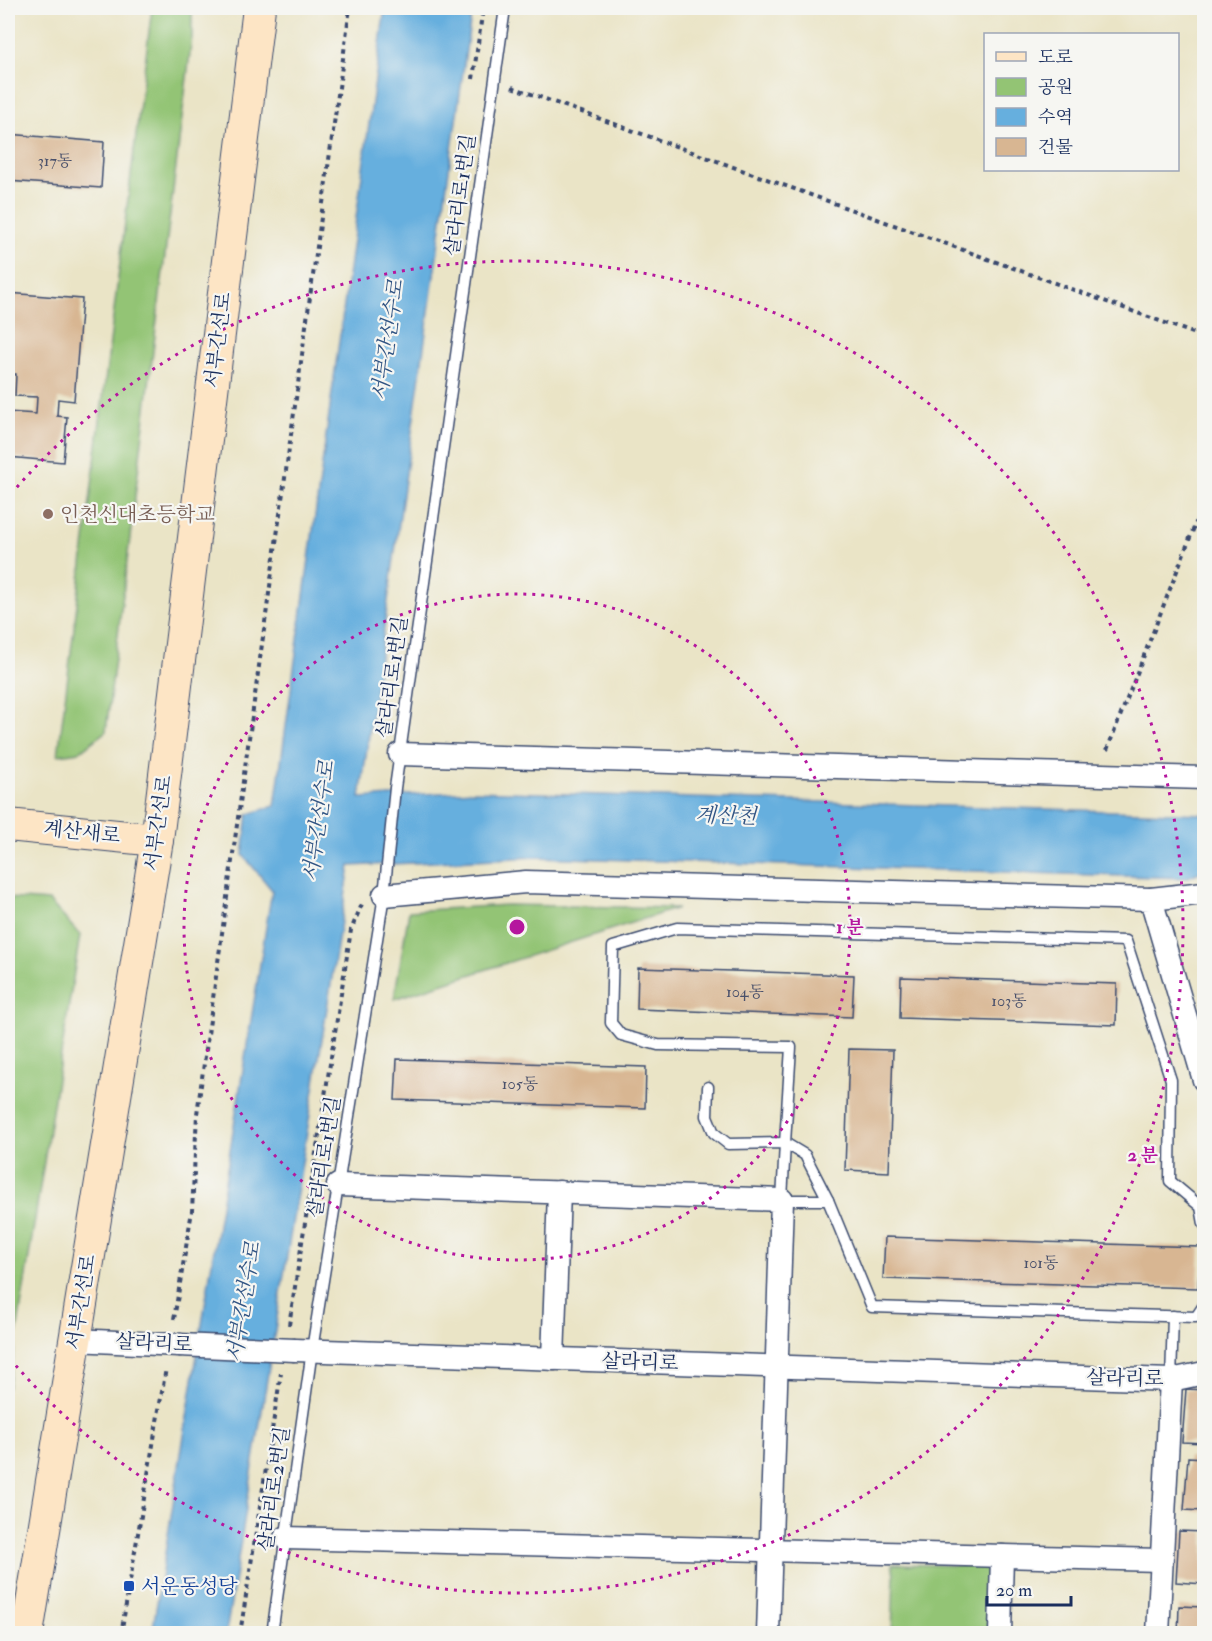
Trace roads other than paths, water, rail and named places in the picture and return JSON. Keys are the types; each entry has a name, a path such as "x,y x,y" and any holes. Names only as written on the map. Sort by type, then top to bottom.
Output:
{"main road":[{"name":"서부간선로","path":"27,1634 157,840 259,8"},
{"name":"계산새로","path":"8,825 157,840"}],"street":[{"path":"400,754 1204,778"},
{"path":"385,885 526,882 1150,899 1204,892"},
{"path":"1150,899 1204,1080"},
{"path":"338,1185 782,1200 768,1634"},
{"path":"553,1359 559,1192"},
{"name":"살라리로","path":"75,1340 1171,1380 1204,1373"},
{"path":"1158,1634 1171,1380"},
{"path":"285,1538 1160,1560"},
{"path":"1000,1634 1002,1556"}],"lane":[{"name":"살라리로1번길","path":"294,1348 338,1185 385,885 394,793 504,8"},
{"path":"828,1200 782,1200 791,1047 652,1044 621,1035 611,1023 613,947 677,928 1126,941 1171,1080 1170,1180 1201,1207 1204,1224"},
{"path":"708,1087 707,1116 714,1133 728,1144 785,1143 805,1155 828,1200 872,1307 1196,1317 1204,1305"},
{"path":"1171,1380 1173,1316"},
{"name":"살라리로2번길","path":"272,1634 285,1538 294,1348"}],"water":[{"path":"385,8 472,8 360,798 473,791 1204,814 1204,870 1186,878 536,857 350,866 226,1633 152,1634 272,890 243,855 248,814 275,806"}],"place":[{"name":"인천신대초등학교","path":"48,514"},
{"name":"서운동성당","path":"129,1586"}],"water label":[{"name":"서부간선수로","path":"388,340"},
{"name":"계산천","path":"726,816"},
{"name":"서부간선수로","path":"319,821"},
{"name":"서부간선수로","path":"244,1302"}]}
